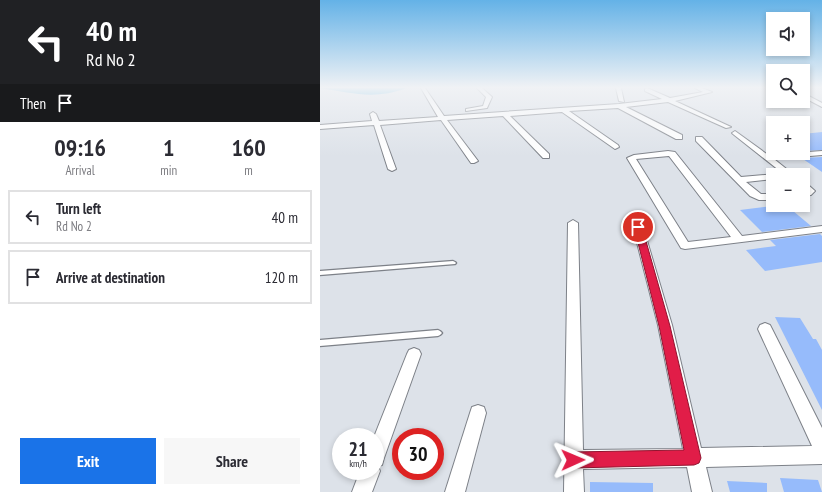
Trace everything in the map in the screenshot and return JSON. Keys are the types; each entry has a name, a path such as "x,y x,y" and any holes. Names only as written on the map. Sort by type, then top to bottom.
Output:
{"street":[{"path":"438,111 474,161"},
{"path":"442,117 468,111"},
{"path":"320,127 376,124 442,117 549,111"},
{"path":"564,111 615,147"},
{"path":"633,111 680,137"},
{"path":"694,111 728,127"},
{"path":"373,114 392,169"},
{"path":"505,114 546,156"},
{"path":"735,133 766,157"},
{"path":"699,139 756,196 766,196"},
{"path":"739,240 672,154 668,153 631,158 685,246 739,240 822,229"},
{"path":"810,154 822,153"},
{"path":"770,160 779,168"},
{"path":"740,180 766,177"},
{"path":"572,223 574,492"},
{"path":"638,227 665,326 702,492"},
{"path":"765,329 822,447"},
{"path":"384,434 414,354"},
{"path":"455,492 478,413"},
{"path":"573,460 822,455"},
{"path":"362,492 367,480"}],"lane":[{"path":"320,273 453,263"},
{"path":"320,343 438,333"}],"building":[{"path":"822,132 822,150 810,151 810,133"},
{"path":"822,157 822,172 804,160 810,160 810,158"},
{"path":"766,207 766,212 794,212 811,226 762,232 740,210"},
{"path":"820,234 822,236 822,262 765,271 746,250 776,246 770,240"},
{"path":"775,317 800,318 813,339 816,339 822,350 822,410"},
{"path":"780,478 818,480 822,492 784,492"},
{"path":"727,481 767,483 767,492 730,492"},
{"path":"590,482 653,483 653,492 590,492"}],"route":[{"path":"573,460 694,458 665,326 638,227"}]}
